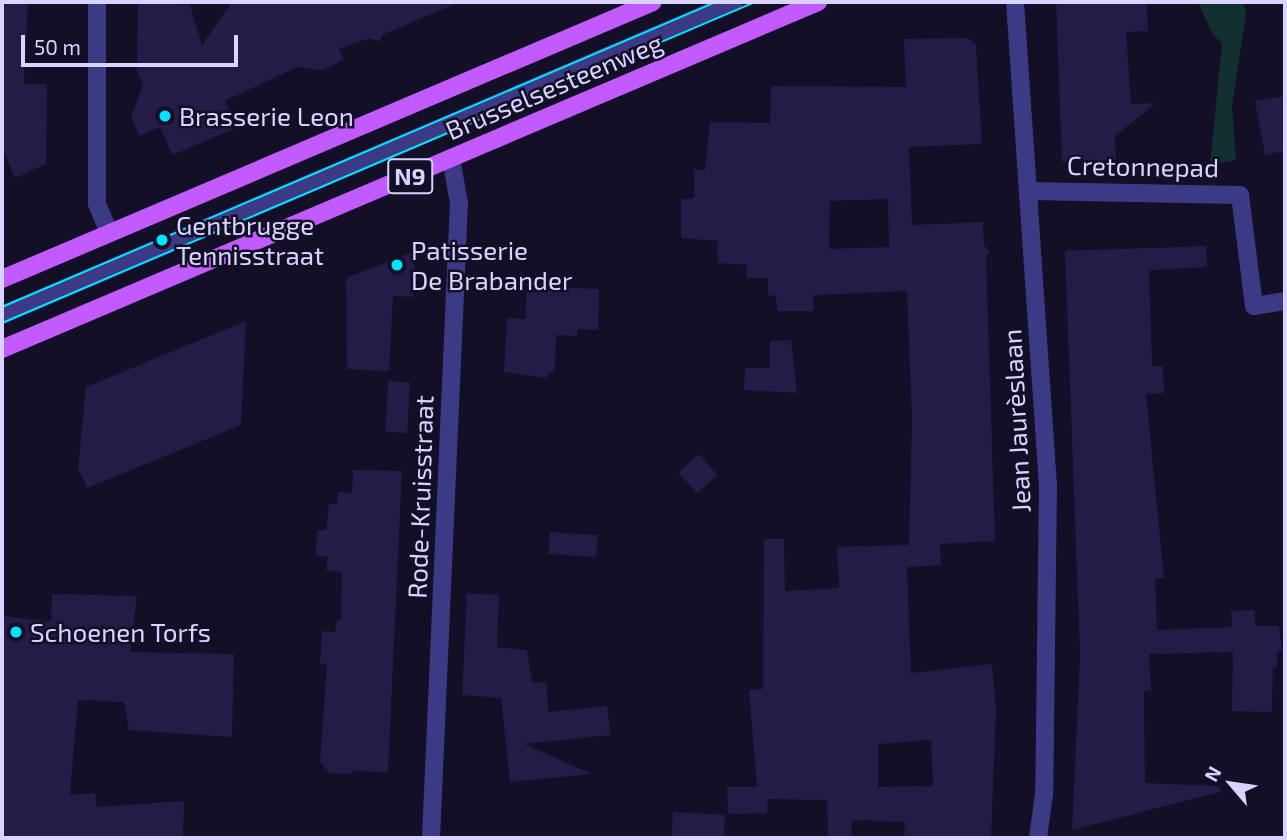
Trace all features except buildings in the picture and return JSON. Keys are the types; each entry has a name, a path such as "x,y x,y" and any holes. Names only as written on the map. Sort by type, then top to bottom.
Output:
{"main road":[{"name":"Brusselsesteenweg","path":"2,279 653,2"},
{"name":"Brusselsesteenweg","path":"2,349 818,2"}],"street":[{"path":"97,2 97,204 109,232"},
{"path":"2,315 734,2"},
{"name":"Jean Jaurèslaan","path":"1015,2 1048,484 1044,794 1038,838"},
{"name":"Rode-Kruisstraat","path":"431,838 459,203 450,158"},
{"name":"Cretonnepad","path":"1028,191 1204,190 1240,195 1254,306 1285,301"}],"green space":[{"path":"1198,2 1243,2 1246,13 1232,106 1236,160 1210,165 1222,43 1213,35"}],"tram line":[{"path":"2,307 716,2"},
{"path":"2,323 755,2"}],"place":[{"name":"Brasserie Leon","path":"165,116"},
{"name":"Gentbrugge Tennisstraat","path":"162,240"},
{"name":"Patisserie De Brabander","path":"397,265"},
{"name":"Schoenen Torfs","path":"16,632"}]}
